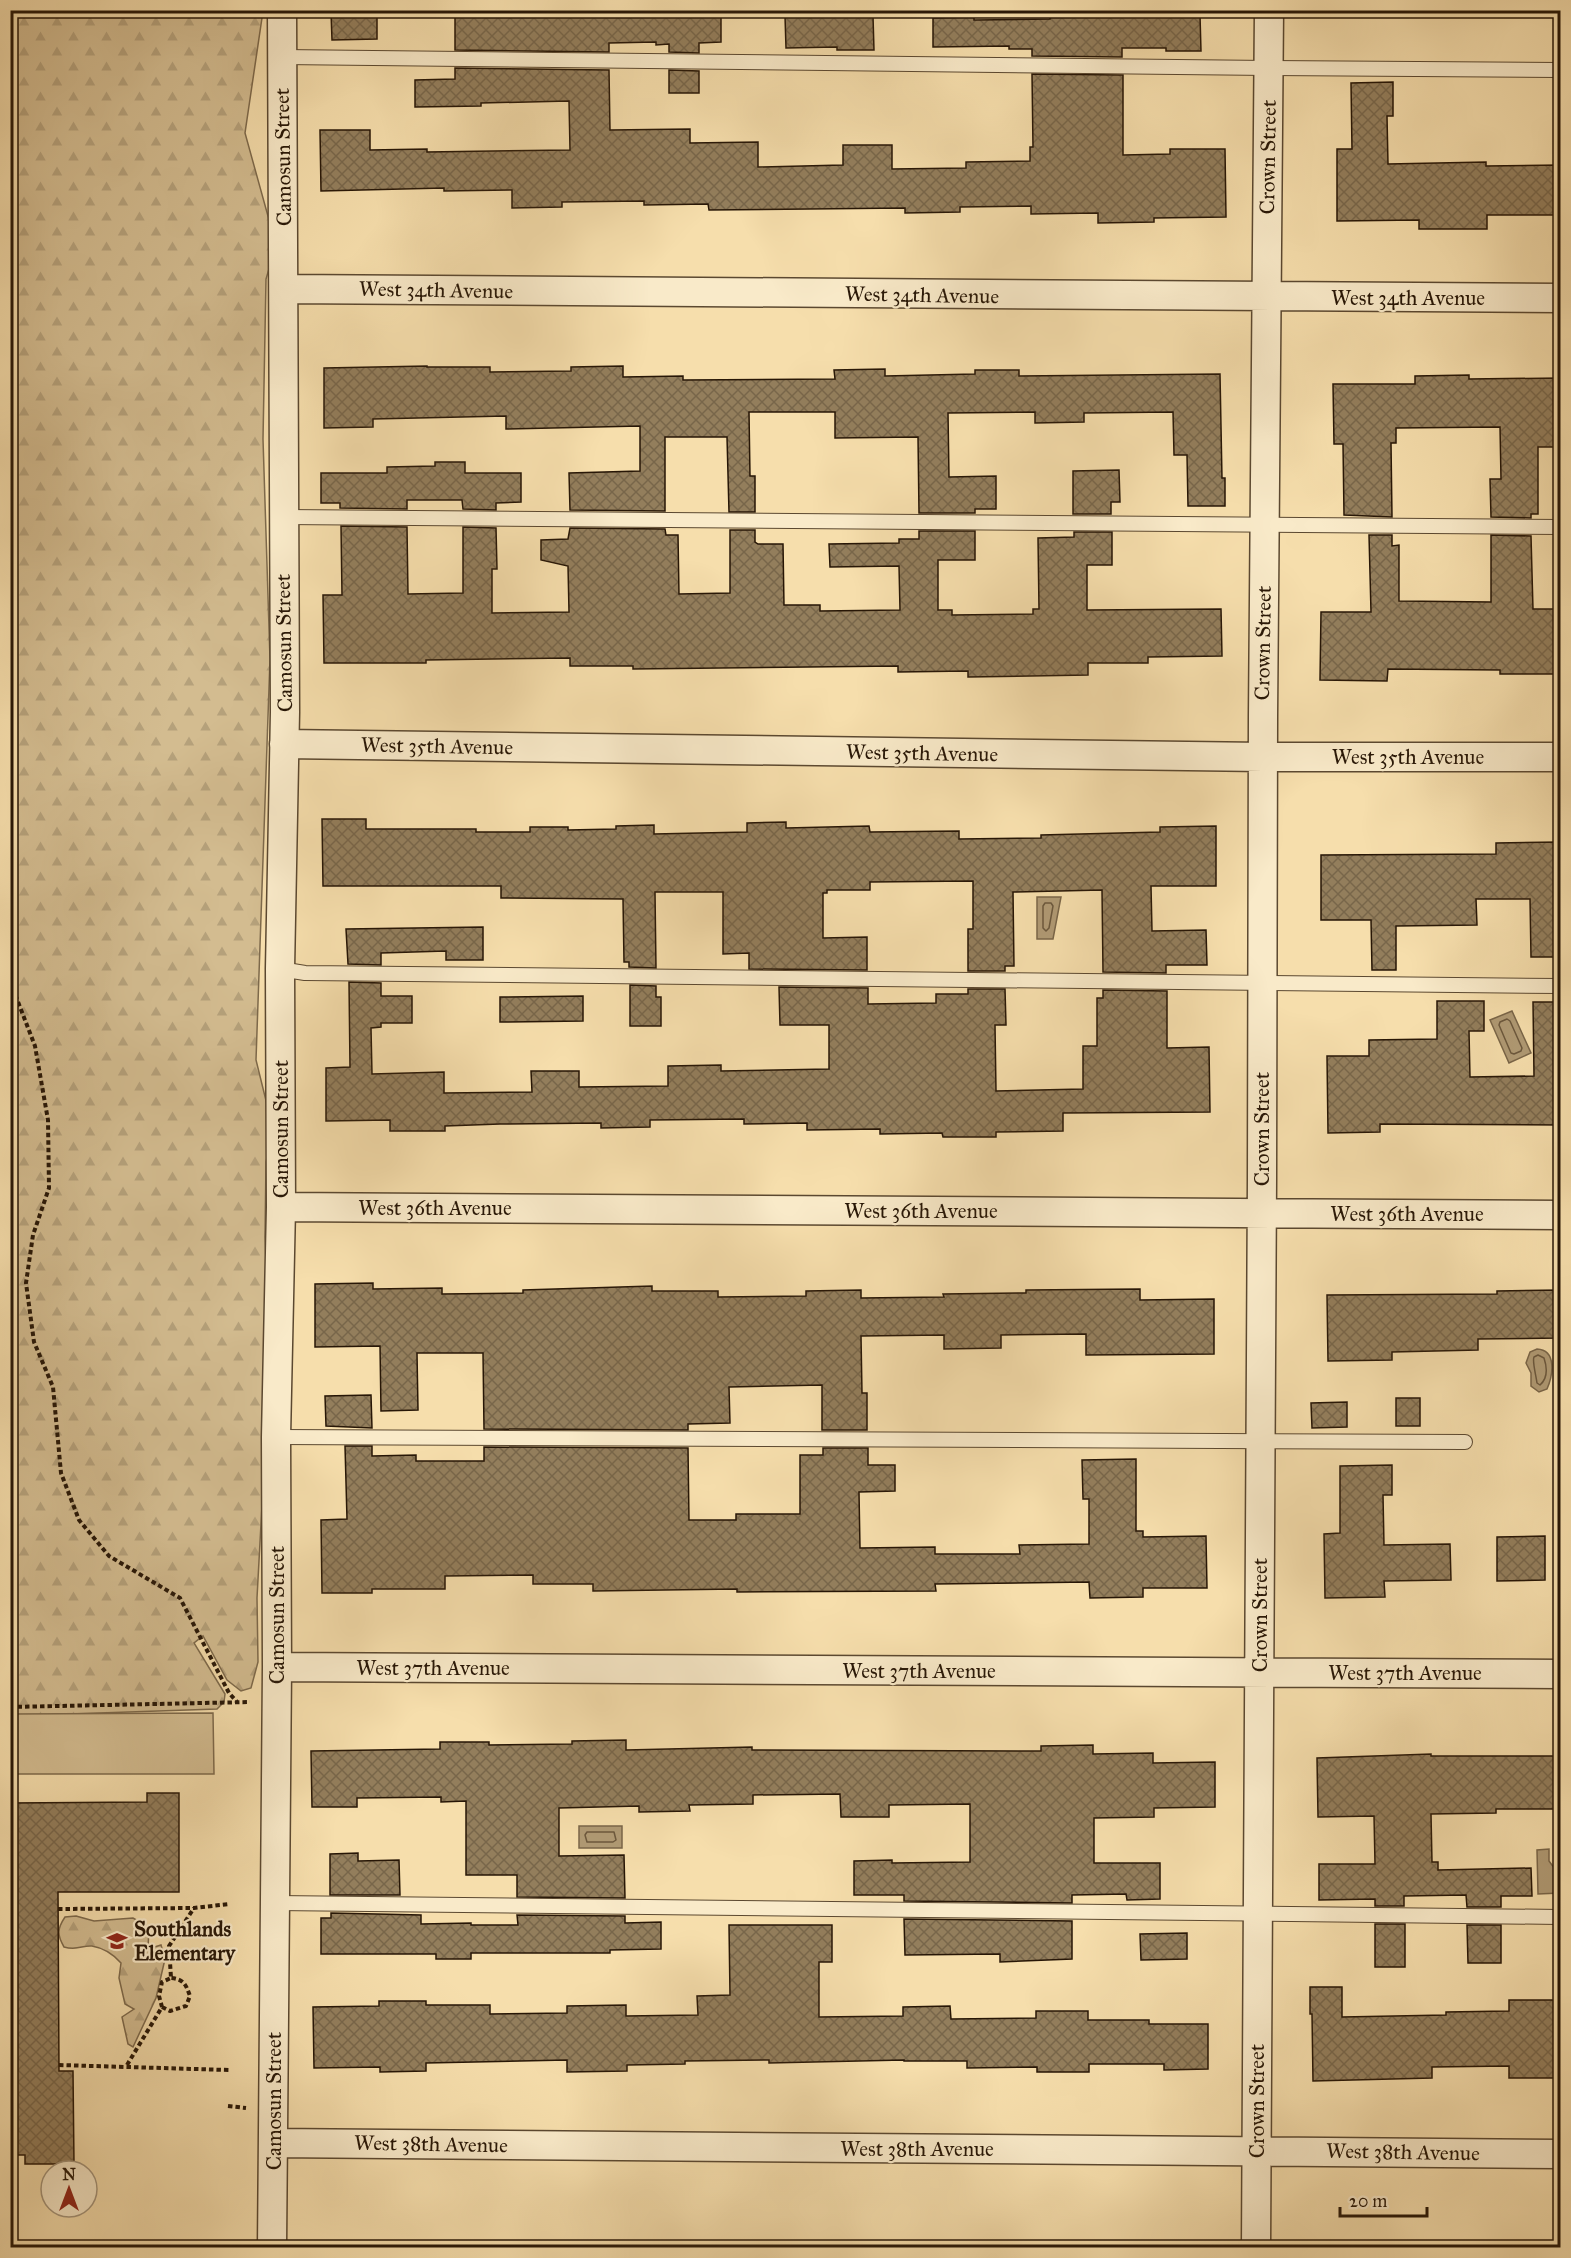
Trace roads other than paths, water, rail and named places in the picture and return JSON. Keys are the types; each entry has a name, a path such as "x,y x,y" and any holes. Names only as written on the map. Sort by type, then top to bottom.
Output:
{"street":[{"name":"Camosun Street","path":"272,2247 277,1701 276,1437 281,1207 280,969 285,744 282,10"},
{"name":"Crown Street","path":"1256,2247 1264,526 1269,10"},
{"name":"West 34th Avenue","path":"284,289 1560,298"},
{"name":"West 35th Avenue","path":"285,744 1263,757 1560,758"},
{"name":"West 36th Avenue","path":"281,1207 1560,1215"},
{"name":"West 37th Avenue","path":"277,1667 1560,1674"},
{"name":"West 38th Avenue","path":"273,2144 1560,2154"}],"lane":[{"path":"282,57 1560,69"},
{"path":"283,518 1560,527"},
{"path":"280,969 305,973 1560,986"},
{"path":"276,1437 1465,1442"},
{"path":"275,1903 1560,1917"}],"water":[{"path":"1037,897 1061,897 1053,939 1037,939"},
{"path":"1512,1011 1531,1053 1509,1063 1490,1020"},
{"path":"1537,1349 1548,1354 1552,1364 1547,1389 1539,1392 1531,1386 1531,1373 1526,1363 1530,1352"},
{"path":"579,1826 622,1826 622,1848 579,1848"},
{"path":"1549,1849 1549,1861 1560,1876 1560,1893 1538,1894 1537,1850"}],"place":[{"name":"Southlands Elementary","path":"117,1941"}]}
